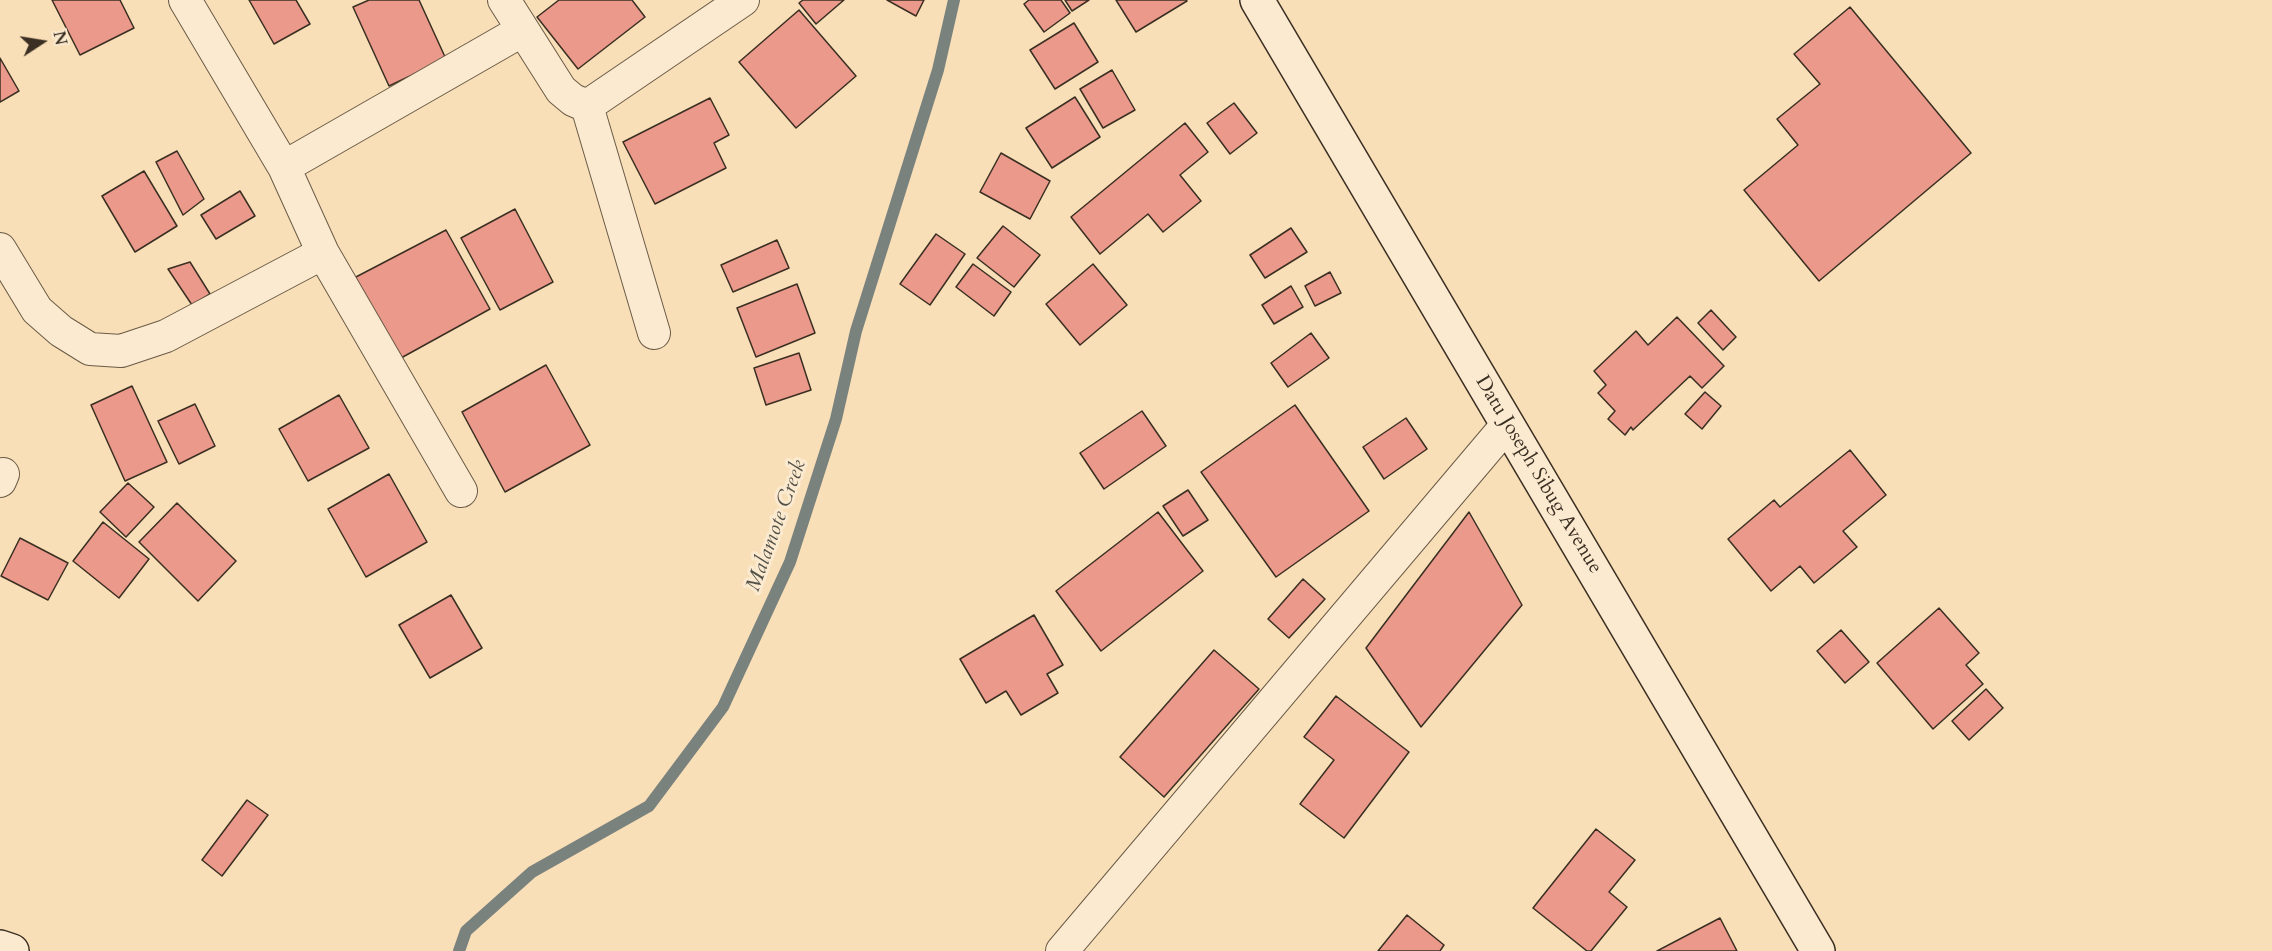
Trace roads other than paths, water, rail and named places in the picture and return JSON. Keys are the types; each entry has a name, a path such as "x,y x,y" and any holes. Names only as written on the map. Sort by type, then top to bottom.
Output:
{"main road":[{"name":"Datu Joseph Sibug Avenue","path":"1257,0 1818,951"},
{"path":"0,947 12,951"}],"street":[{"path":"185,0 284,167 322,253 461,491"},
{"path":"504,0 561,90 573,100 587,106"},
{"path":"587,106 743,0"},
{"path":"284,167 523,30"},
{"path":"587,106 654,333"},
{"path":"0,249 37,310 61,331 90,350 121,351 166,336 322,253"},
{"path":"1062,951 1508,424"}],"waterway":[{"name":"Malamote Creek","path":"459,951 466,931 532,872 649,806 723,707 790,562 836,419 856,331 938,70 954,0"}]}
